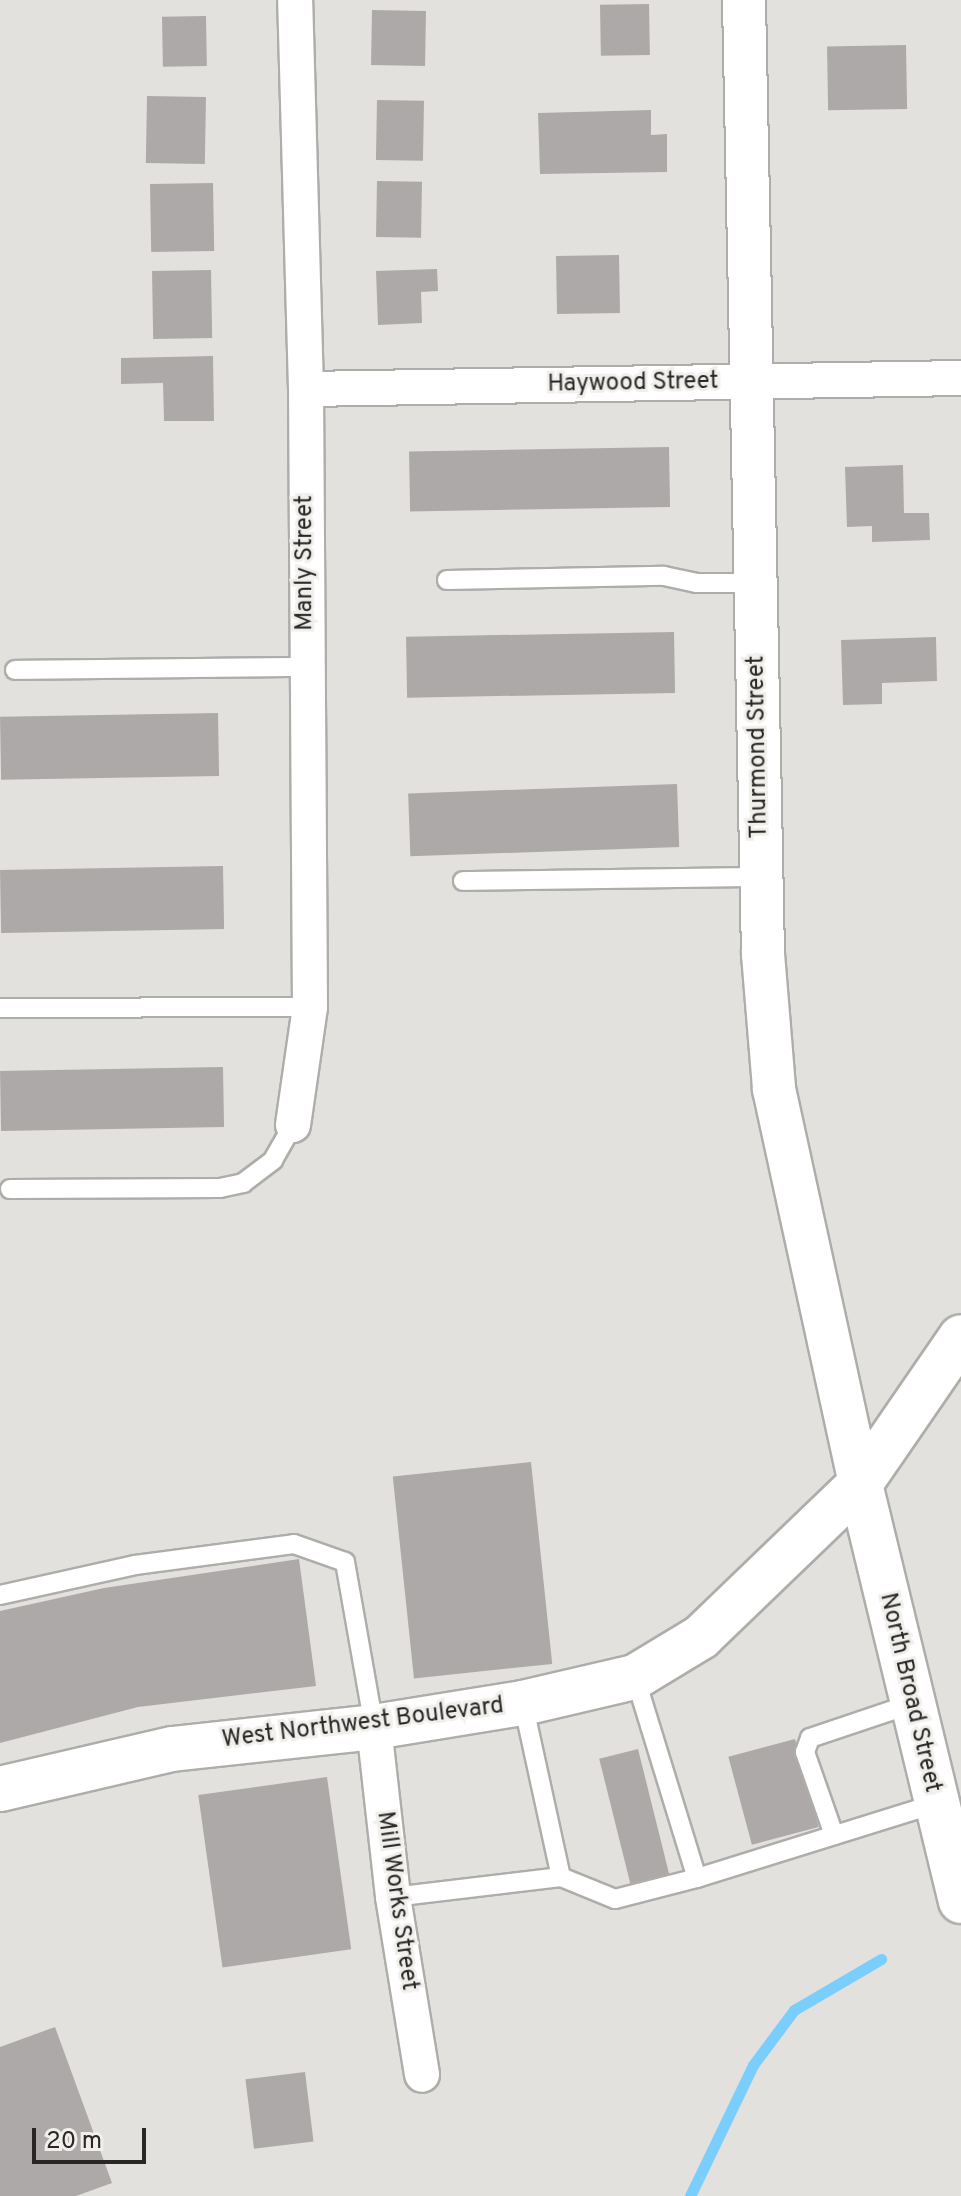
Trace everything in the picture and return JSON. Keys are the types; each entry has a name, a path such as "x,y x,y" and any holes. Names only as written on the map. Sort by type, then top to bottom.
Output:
{"main road":[{"name":"West Northwest Boulevard","path":"0,1789 172,1749 374,1727 523,1703 635,1677 701,1637 860,1484 961,1337"},
{"name":"North Broad Street","path":"860,1484 934,1804 961,1901"}],"street":[{"name":"Manly Street","path":"293,1125 310,1007 306,389 295,0"},
{"name":"Thurmond Street","path":"744,0 755,382 761,877 774,1089 860,1484"},
{"name":"Haywood Street","path":"306,389 961,378"},
{"name":"Mill Works Street","path":"374,1727 393,1897 422,2075"}],"lane":[{"path":"447,580 664,576 696,583 757,583"},
{"path":"15,670 306,667"},
{"path":"463,881 761,877"},
{"path":"0,1008 310,1007"},
{"path":"10,1189 220,1188 243,1183 273,1160 293,1125"},
{"path":"0,1595 135,1565 294,1544 345,1562 374,1727"},
{"path":"635,1677 697,1878"},
{"path":"523,1703 561,1877"},
{"path":"834,1835 805,1752 810,1738 911,1704"},
{"path":"393,1897 561,1877 615,1899 697,1878 934,1804"}],"building":[{"path":"649,4 650,55 601,56 600,5"},
{"path":"372,10 426,11 425,66 371,65"},
{"path":"206,16 207,66 163,67 162,17"},
{"path":"906,45 907,109 828,110 827,46"},
{"path":"147,96 206,97 205,164 146,163"},
{"path":"377,100 424,101 423,161 376,160"},
{"path":"651,110 651,135 667,134 667,172 540,174 538,113"},
{"path":"377,181 422,182 421,238 376,237"},
{"path":"213,183 214,251 151,252 150,184"},
{"path":"619,255 620,313 557,314 556,256"},
{"path":"437,269 438,291 421,292 422,323 378,325 376,271"},
{"path":"211,270 212,338 153,339 152,271"},
{"path":"213,356 214,421 164,421 163,383 121,384 121,358"},
{"path":"669,447 670,507 410,512 409,452"},
{"path":"903,465 904,513 929,513 930,540 872,542 872,526 847,527 845,467"},
{"path":"674,632 675,693 407,698 406,637"},
{"path":"936,637 937,681 882,683 882,704 843,705 841,640"},
{"path":"218,713 219,776 1,780 0,717"},
{"path":"677,784 679,847 410,856 408,793"},
{"path":"223,866 224,929 1,933 0,870"},
{"path":"223,1067 224,1127 1,1131 0,1071"},
{"path":"531,1462 552,1664 414,1678 393,1477"},
{"path":"299,1559 316,1686 138,1707 0,1743 0,1611 104,1588"},
{"path":"795,1739 819,1827 752,1845 728,1757"},
{"path":"638,1749 671,1881 632,1891 599,1759"},
{"path":"327,1777 351,1949 222,1967 198,1795"},
{"path":"55,2027 112,2183 76,2196 0,2196 0,2047"},
{"path":"305,2072 314,2141 254,2149 245,2079"}],"waterway":[{"path":"690,2196 753,2065 794,2010 881,1959"}]}
